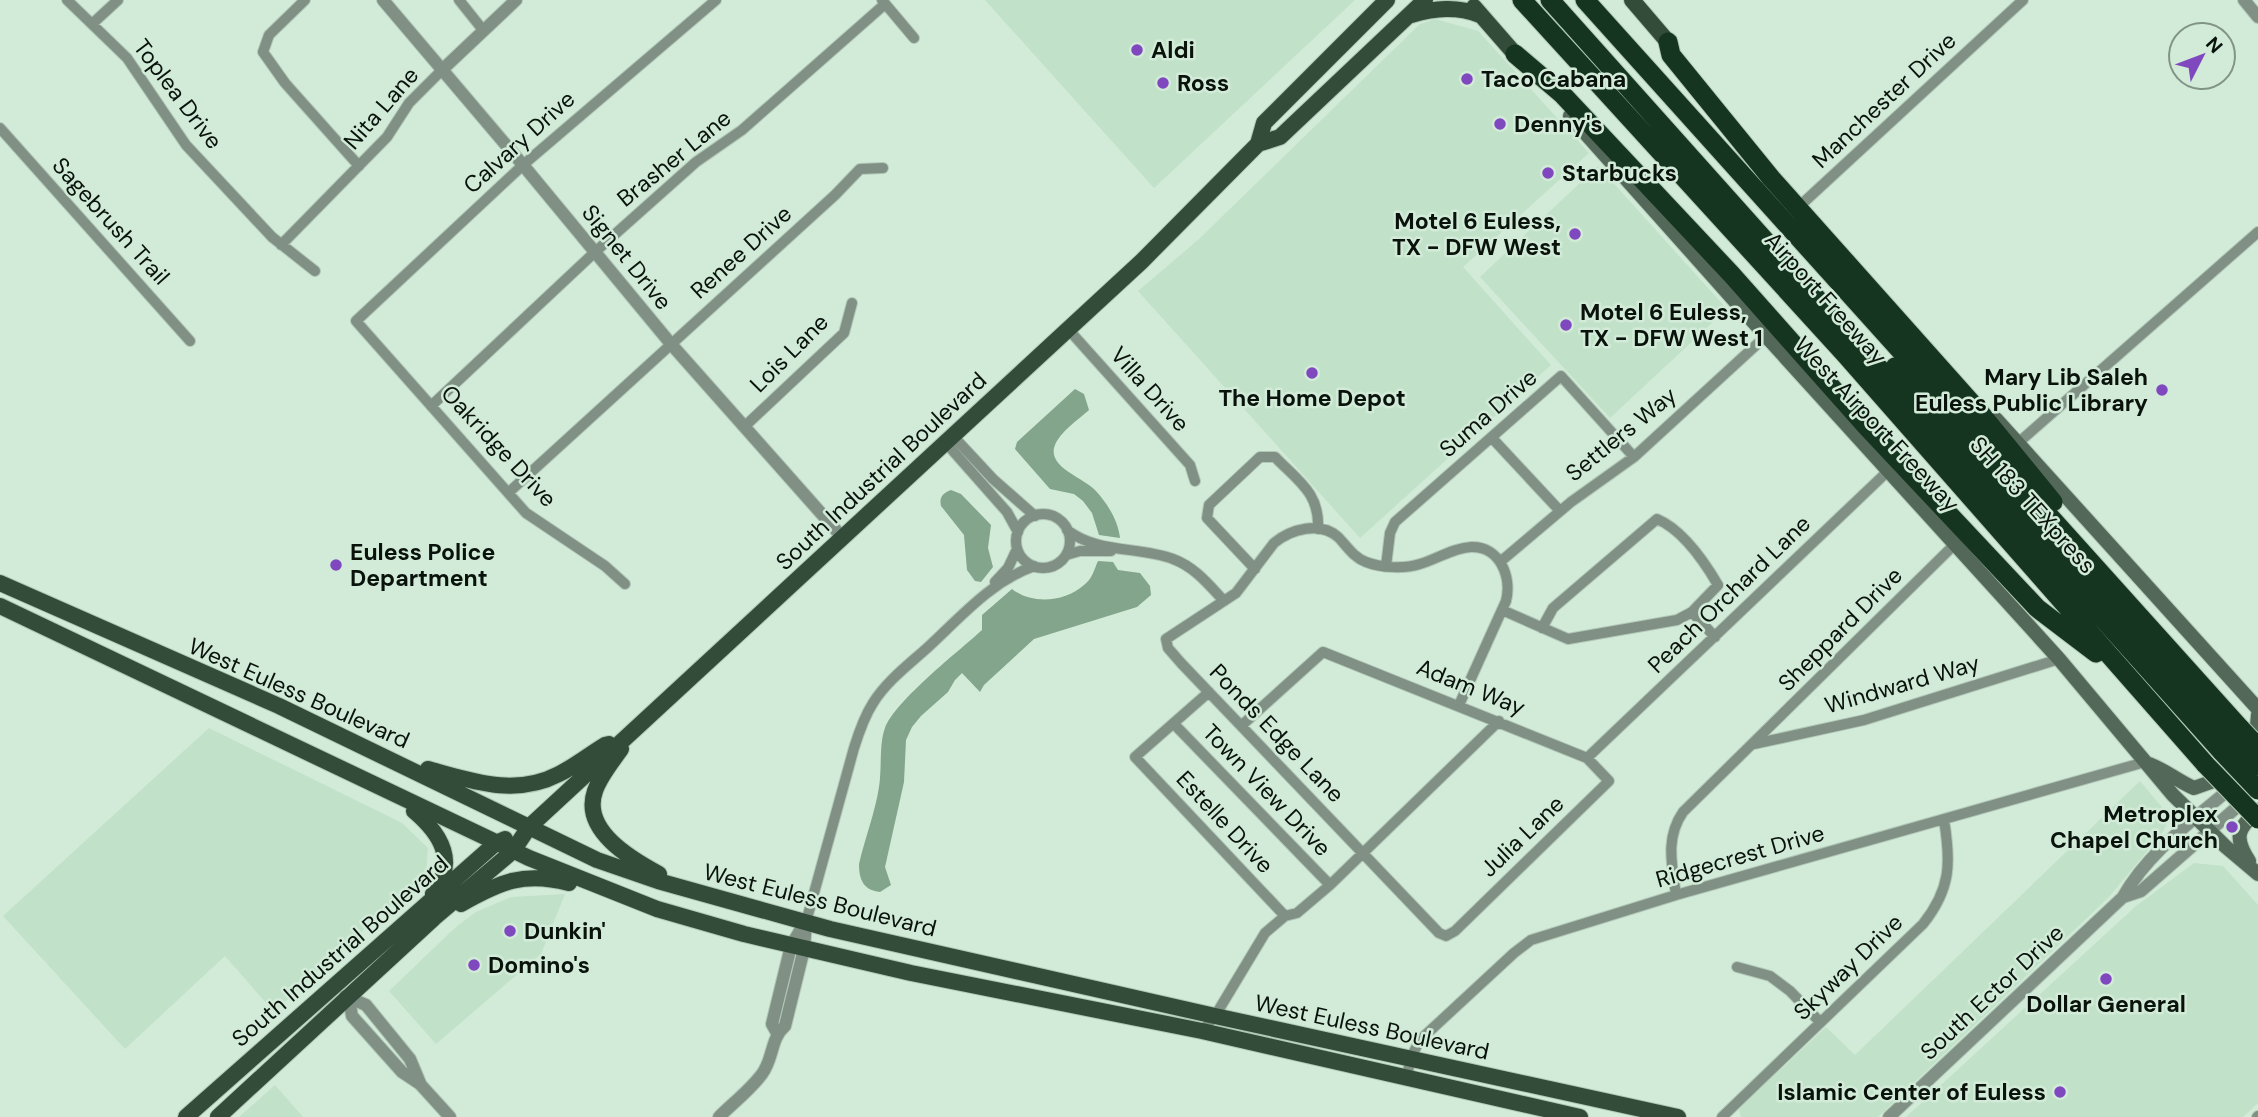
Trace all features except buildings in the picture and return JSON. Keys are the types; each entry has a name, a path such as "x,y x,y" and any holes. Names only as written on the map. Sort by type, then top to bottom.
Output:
{"highway":[{"name":"Airport Freeway","path":"1522,0 1845,354 2206,765 2258,819"},
{"name":"SH 183 TEXpress","path":"1550,0 2232,740 2258,765"},
{"name":"SH 183 TEXpress","path":"1563,0 2232,740 2258,789"},
{"name":"Airport Freeway","path":"1584,0 2232,740 2258,747"},
{"path":"1668,42 1671,55 1771,178 1978,410 2079,533 2211,685 2232,740"},
{"path":"1515,54 1562,94 1732,275 1865,425 2037,608 2133,681"}],"main road":[{"name":"South Industrial Boulevard","path":"1258,144 1264,123 1387,0"},
{"name":"South Industrial Boulevard","path":"186,1117 334,986 513,851 529,827 1141,262 1258,144 1280,137 1425,0"},
{"name":"West Airport Freeway","path":"1467,0 1478,7 1515,54 1766,336 1956,543 2059,659 2145,762 2209,831 2256,872"},
{"path":"1632,0 1804,202 2258,709"},
{"path":"1409,15 1428,10 1466,10 1478,7"},
{"name":"West Euless Boulevard","path":"0,583 308,720 597,860 692,891 806,922 1215,1016 1678,1117"},
{"name":"West Euless Boulevard","path":"0,606 513,851 625,897 744,934 798,947 911,973 1202,1031 1580,1117"},
{"path":"161,682 168,670 191,669"},
{"path":"2145,762 2170,772 2182,783 2194,788 2205,785 2256,736 2258,715"},
{"path":"295,748 308,720"},
{"path":"633,730 595,792 594,813 600,829 625,853 692,891"},
{"path":"395,761 511,788 548,779 605,745 619,743"},
{"path":"406,801 430,824 439,837 446,864 441,884 426,916"},
{"path":"2256,872 2242,851 2238,838 2242,825 2258,810"},
{"name":"South Industrial Boulevard","path":"218,1117 349,999 496,843 529,827"},
{"path":"426,916 509,881 536,877 625,897"}],"street":[{"name":"Toplea Drive","path":"67,0 127,58 186,145 281,245 315,271"},
{"path":"93,24 118,0"},
{"path":"305,0 269,35 262,52 285,83 359,166"},
{"name":"Signet Drive","path":"383,0 671,344 843,538"},
{"path":"458,0 483,30"},
{"name":"Nita Lane","path":"281,245 387,137 409,103 516,0"},
{"name":"Calvary Drive","path":"356,321 523,164 716,0"},
{"name":"Manchester Drive","path":"1804,202 2023,0"},
{"path":"2244,0 2257,15"},
{"path":"883,2 915,38"},
{"name":"Brasher Lane","path":"431,406 595,252 696,162 742,130 883,2"},
{"name":"Sagebrush Trail","path":"0,128 190,341"},
{"name":"Renee Drive","path":"508,493 835,195 860,169 883,168"},
{"path":"2018,443 2258,232"},
{"name":"Lois Lane","path":"744,426 844,333 852,303"},
{"name":"Oakridge Drive","path":"356,321 526,513 605,566 625,584"},
{"name":"Villa Drive","path":"1068,329 1190,465 1195,481"},
{"name":"Settlers Way","path":"1500,562 1560,512 1634,457 1766,336"},
{"name":"Suma Drive","path":"1386,566 1390,533 1395,522 1561,376 1634,457"},
{"path":"1492,438 1560,512"},
{"path":"950,439 1035,516"},
{"path":"719,1117 762,1074 770,1060 777,1033 772,1024 806,922 862,723 887,685 986,593 1008,568 1017,549 1018,532 1007,512 950,439"},
{"path":"1255,569 1207,518 1206,511 1209,505 1260,457 1275,457 1311,495 1319,514 1318,529"},
{"name":"Peach Orchard Lane","path":"1587,758 1888,471"},
{"path":"1018,532 1028,519 1050,515 1063,523 1067,530 1070,538 1066,555"},
{"path":"1502,610 1542,628 1568,639 1677,620 1692,612 1718,585 1706,565 1679,534 1669,524 1657,519 1553,608 1542,628"},
{"path":"1067,530 1087,541 1121,550 1152,554 1182,564 1192,569 1224,601 1242,587 1274,543 1301,529 1325,530 1336,535 1364,562 1386,566 1418,565 1472,547 1484,549 1500,562 1508,576 1509,589 1459,705"},
{"name":"Sheppard Drive","path":"1676,895 1671,839 1676,822 1703,791 1754,744 1956,543"},
{"path":"1017,549 1026,562 1041,568 1056,565 1066,555 1080,551 1121,550"},
{"path":"986,593 1001,582 1034,566"},
{"name":"Ponds Edge Lane","path":"1224,601 1167,639 1168,648 1439,933"},
{"path":"1692,612 1714,637"},
{"name":"Adam Way","path":"1241,726 1323,652 1587,758"},
{"name":"Windward Way","path":"1754,744 1864,720 2059,659"},
{"path":"1174,724 1209,692"},
{"path":"1202,1031 1215,1016 1257,944 1273,925 1284,916 1297,913 1330,885 1499,721"},
{"name":"Estelle Drive","path":"1174,724 1135,757 1284,916"},
{"name":"Town View Drive","path":"1174,724 1330,885"},
{"name":"Julia Lane","path":"1439,933 1446,936 1455,931 1609,781 1587,758"},
{"name":"Ridgecrest Drive","path":"1407,1079 1410,1059 1420,1040 1531,940 1676,895 2145,762"},
{"name":"South Ector Drive","path":"1889,1117 2123,897 2133,880 2155,855 2258,765"},
{"name":"South Ector Drive","path":"2123,897 2141,891 2258,789"},
{"name":"Skyway Drive","path":"1722,1117 1923,924 1939,902 1947,881 1950,861 1944,820"},
{"path":"1737,967 1770,976 1790,991 1820,1022"},
{"path":"334,986 349,999 366,1005 410,1059 420,1084 450,1117"}],"shaded area":[{"path":"985,0 1355,0 1154,188"},
{"path":"1435,19 1478,31 1589,153 1463,267 1551,365 1360,538 1138,291 1199,239 1420,24"},
{"path":"1598,166 1727,309 1610,418 1480,277"},
{"path":"1075,389 1084,394 1089,410 1061,435 1055,445 1056,460 1104,500 1114,518 1120,538 1099,535 1092,513 1083,501 1074,494 1050,489 1015,449 1017,442"},
{"path":"951,490 961,494 991,525 988,548 993,567 981,582 975,581 967,570 964,535 941,506 942,496"},
{"path":"1098,561 1113,562 1118,570 1140,573 1150,586 1151,595 1137,607 1034,639 984,685 980,692 962,673 955,680 948,692 912,727 906,740 904,782 885,867 891,885 880,892 870,889 861,879 859,864 877,797 883,734 891,717 914,691 982,630 982,615 1012,589 1029,598 1048,599 1068,595 1087,583"},
{"path":"209,728 402,823 428,848 426,873 274,1012 225,956 125,1049 3,916"},
{"path":"2140,781 2166,812 2167,823 2163,832 2109,897 1878,1117 1741,1117 1739,1110 1743,1105 1826,1027 1855,1055"},
{"path":"2194,863 2223,866 2258,905 2258,1103 2243,1117 1906,1117 2136,906"},
{"path":"565,894 541,954 436,1044 389,991 457,926 476,912 511,897"},
{"path":"275,1085 303,1117 239,1117"}],"place":[{"name":"Aldi","path":"1137,50"},
{"name":"Taco Cabana","path":"1467,79"},
{"name":"Ross","path":"1163,83"},
{"name":"Denny's","path":"1500,124"},
{"name":"Starbucks","path":"1548,173"},
{"name":"Motel 6 Euless, TX - DFW West","path":"1575,234"},
{"name":"Motel 6 Euless, TX - DFW West 1","path":"1566,325"},
{"name":"The Home Depot","path":"1312,373"},
{"name":"Mary Lib Saleh Euless Public Library","path":"2162,390"},
{"name":"Euless Police Department","path":"336,565"},
{"name":"Metroplex Chapel Church","path":"2232,827"},
{"name":"Dunkin'","path":"510,931"},
{"name":"Domino's","path":"474,965"},
{"name":"Dollar General","path":"2106,979"},
{"name":"Islamic Center of Euless","path":"2060,1092"}]}
